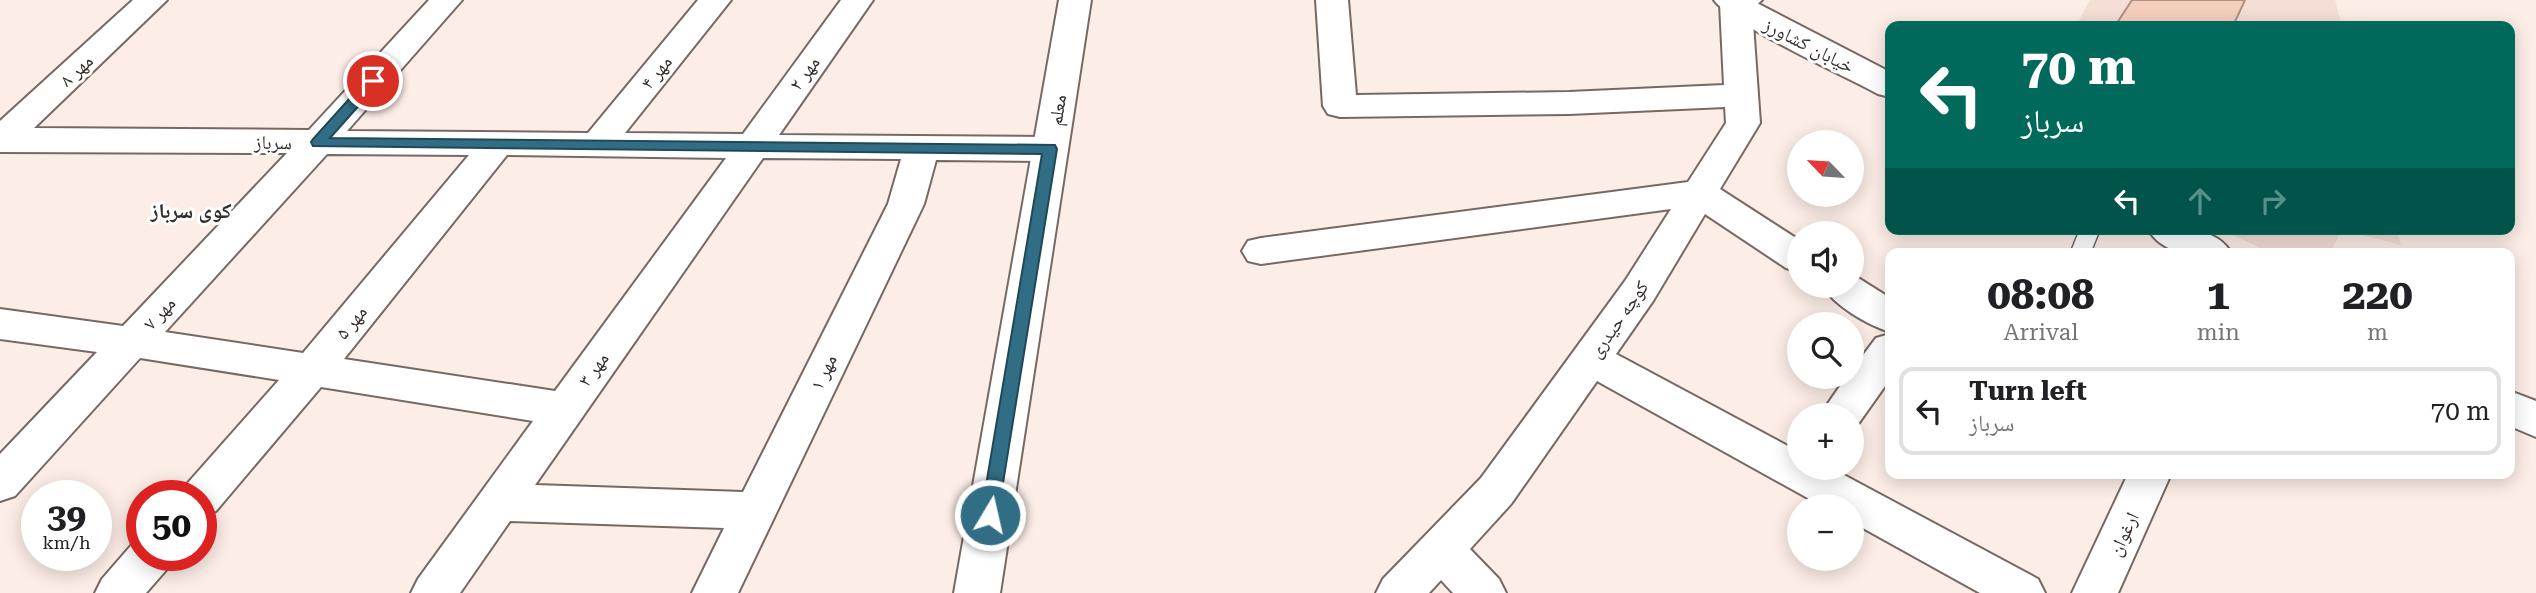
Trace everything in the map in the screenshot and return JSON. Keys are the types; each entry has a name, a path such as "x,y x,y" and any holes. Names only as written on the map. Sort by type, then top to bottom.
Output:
{"street":[{"name":"مهر ۸","path":"0,139 151,0"},
{"name":"مهر ۷","path":"0,483 318,142 446,0"},
{"name":"مهر ۴","path":"597,145 715,0"},
{"name":"مهر ۲","path":"752,146 856,0"},
{"name":"معلم","path":"977,593 1074,0"},
{"path":"1332,0 1340,106 1569,103 1741,95"},
{"name":"کوچه حیدری","path":"1399,593 1496,491 1639,291 1743,123 1737,1"},
{"name":"خیابان کشاورز","path":"1737,1 1756,17 1885,83"},
{"name":"سرباز","path":"0,139 1050,149"},
{"name":"مهر ۵","path":"217,480 312,370 497,144"},
{"name":"مهر ۳","path":"434,593 752,146"},
{"name":"مهر ۱","path":"715,593 906,204 922,148"},
{"path":"1261,251 1699,193 1787,250"},
{"path":"2177,235 2202,248"},
{"path":"1861,298 1885,314"},
{"path":"0,324 564,409"},
{"path":"1851,403 1885,356"},
{"path":"1590,359 1787,461"},
{"path":"2515,410 2536,420"},
{"name":"ارغوان","path":"2095,593 2148,479"},
{"path":"1822,480 2022,593"},
{"path":"498,502 755,511"},
{"path":"1441,549 1483,593"},
{"path":"118,593 138,571"}],"shaded area":[{"path":"2090,0 2335,0 2341,21 2079,21"},
{"path":"2233,235 2339,235 2332,248 2260,248"},
{"path":"2362,235 2398,235 2401,245"}],"building":[{"path":"2132,0 2245,0 2235,21 2118,21"}],"district":[{"name":"کوی سرباز","path":"191,211"}],"route":[{"path":"373,81 318,142 1050,149 990,515"}]}
